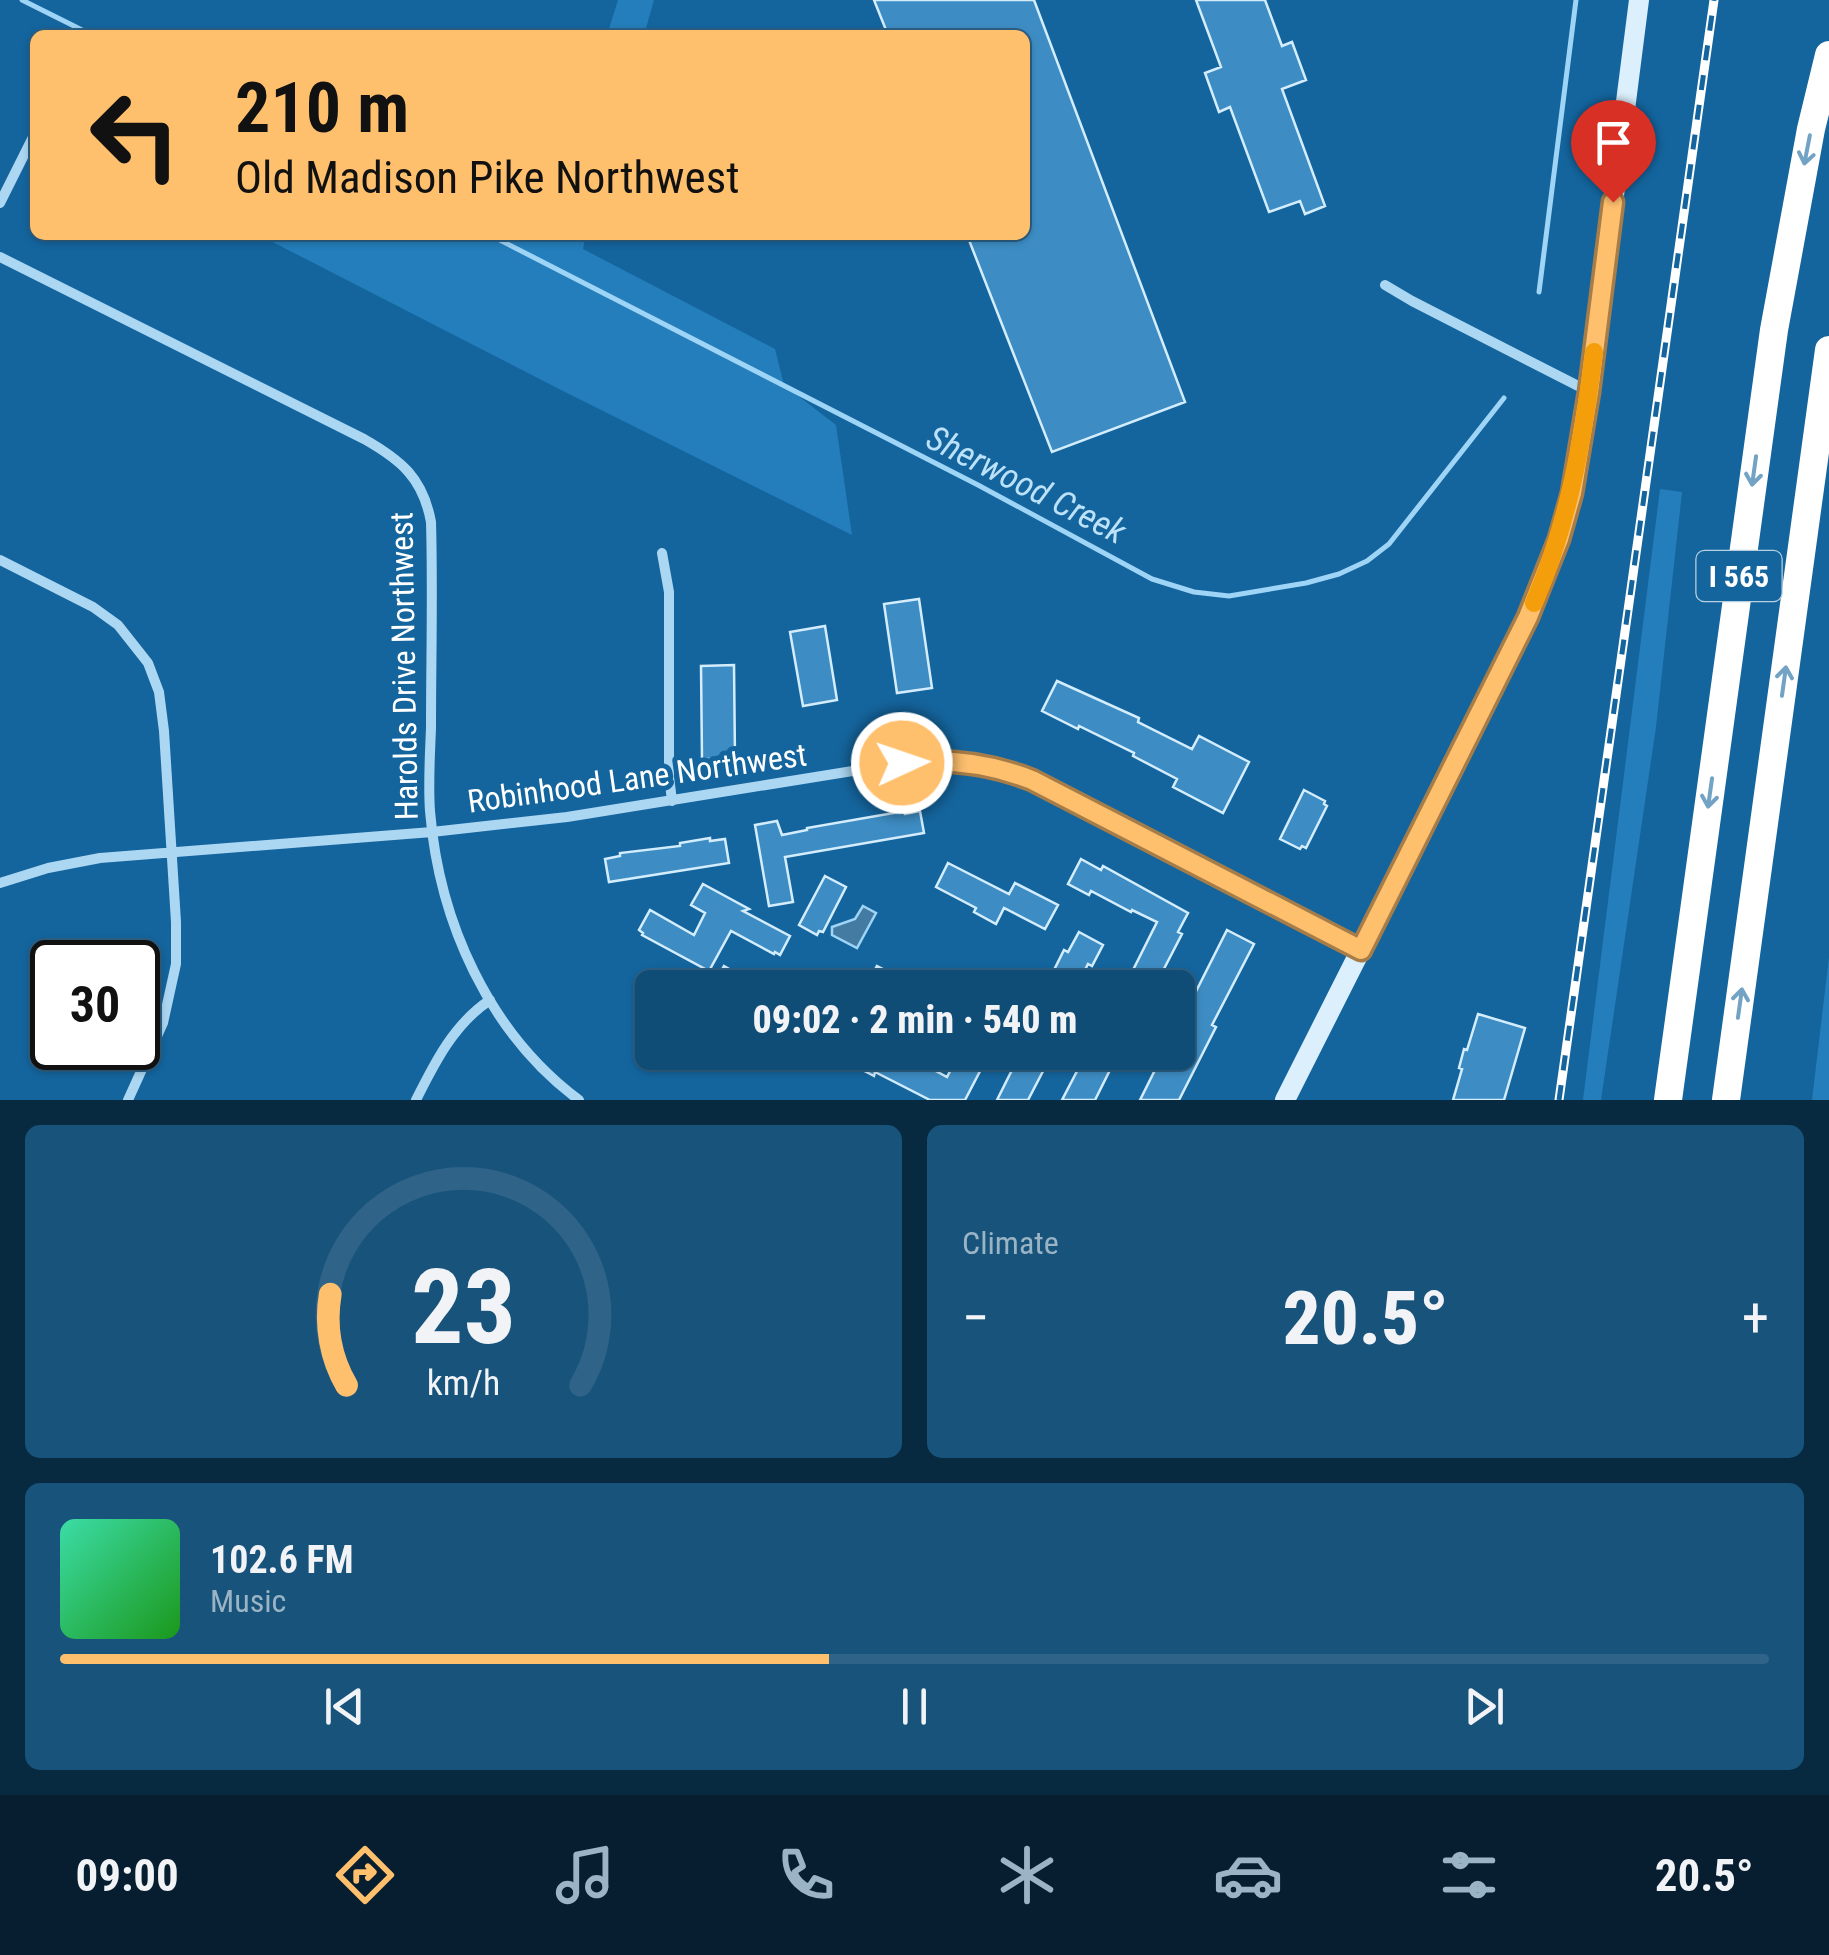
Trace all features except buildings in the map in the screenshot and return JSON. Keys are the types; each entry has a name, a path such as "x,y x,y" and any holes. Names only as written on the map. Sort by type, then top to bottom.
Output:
{"highway":[{"name":"I 565","path":"1668,1100 1774,330 1829,56"},
{"name":"I 565","path":"1726,1100 1829,350"}],"main road":[{"path":"1285,1100 1516,642 1540,590 1566,516 1589,392 1639,0"}],"street":[{"path":"0,203 30,143"},
{"name":"Harolds Drive Northwest","path":"0,257 364,439 398,461 415,478 431,522 429,791 432,832 442,878 464,954 490,1000 530,1055 579,1100"},
{"path":"1385,285 1589,392"},
{"path":"662,553 669,592 672,801"},
{"path":"0,560 106,616 130,638 148,663 162,708 176,964 164,1023 128,1100"},
{"name":"Robinhood Lane Northwest","path":"0,884 75,862 567,817 917,762 952,761 1007,771 1049,789 1361,950"},
{"path":"416,1100 456,1032 490,1000"}],"shaded area":[{"path":"618,0 654,0 645,30 609,30"},
{"path":"269,240 585,240 583,249 775,349 784,385 836,425 852,535"},
{"path":"1660,489 1682,492 1656,727 1601,1100 1583,1100"},
{"path":"863,906 876,913 857,948 832,935 832,927 855,919"},
{"path":"1829,957 1829,1100 1812,1100"}],"waterway":[{"name":"Sherwood Creek","path":"22,0 82,30"},
{"name":"Sherwood Creek","path":"1539,292 1576,0"},
{"name":"Sherwood Creek","path":"500,240 978,485 1152,579 1194,592 1229,596 1306,583 1367,561 1389,544 1504,398"}],"railway":[{"path":"1559,1100 1714,0"}],"slow traffic":[{"path":"1534,603 1572,493 1594,352"}],"route":[{"path":"902,763 967,762 1032,780 1361,950 1528,617 1559,539 1572,493 1589,392 1613,202"}]}
